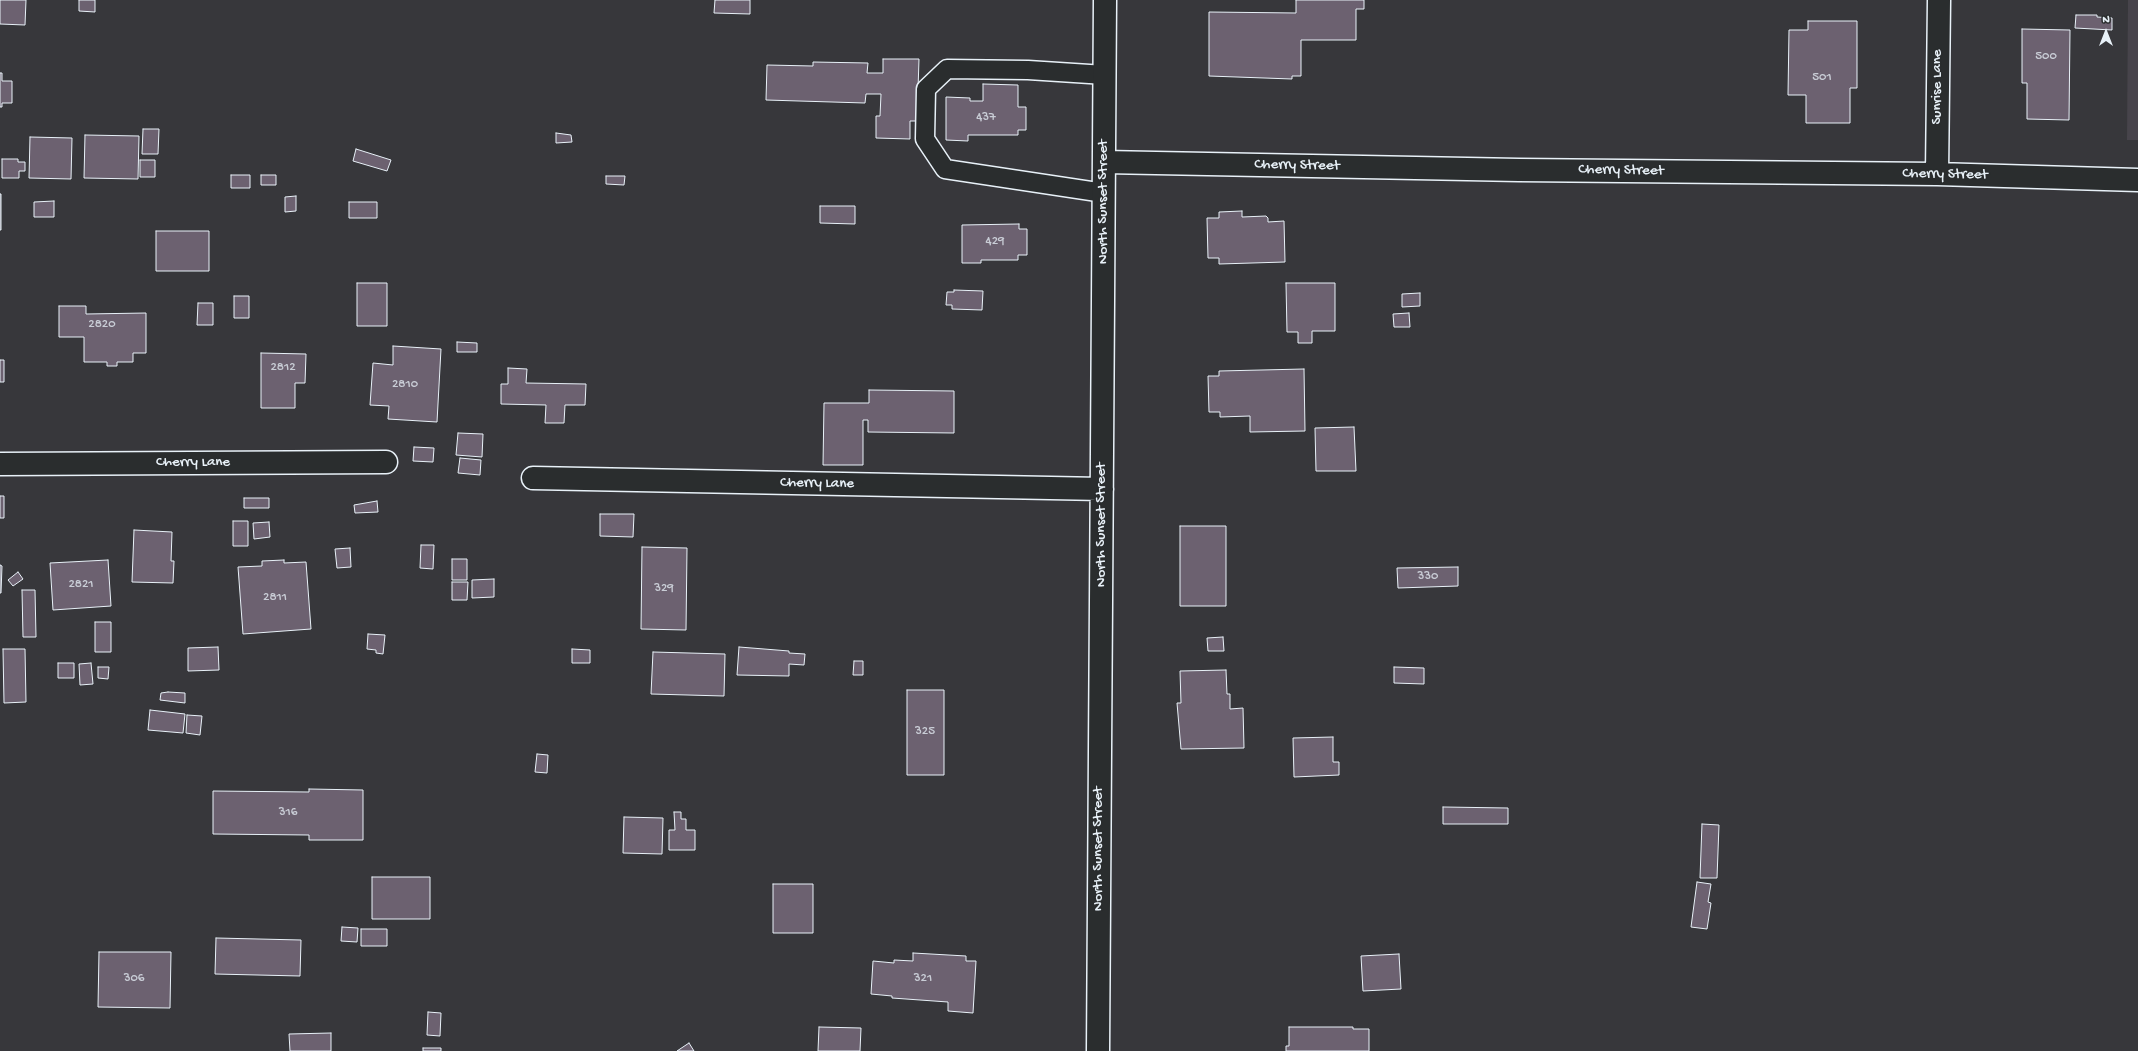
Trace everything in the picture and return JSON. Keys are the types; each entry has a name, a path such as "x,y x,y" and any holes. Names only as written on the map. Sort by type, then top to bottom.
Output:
{"street":[{"name":"North Sunset Street","path":"1098,1051 1105,0"},
{"name":"Sunrise Lane","path":"1937,174 1939,0"},
{"name":"Cherry Street","path":"1104,162 1519,170 1937,174 2138,180"},
{"name":"Cherry Lane","path":"0,464 386,462"},
{"name":"Cherry Lane","path":"532,478 1102,489"}],"lane":[{"path":"1104,193 944,169 925,139 926,89 947,69 1028,70 1105,75"}],"shaded area":[{"path":"2128,0 2138,0 2138,140 2127,140"}],"building":[{"path":"0,0 26,0 25,25 0,24"},
{"path":"79,0 95,0 95,12 79,11"},
{"path":"715,0 750,0 750,14 714,13"},
{"path":"1296,0 1364,0 1364,9 1356,9 1356,40 1301,40 1301,76 1292,76 1292,79 1209,76 1209,12 1296,13"},
{"path":"2076,15 2097,15 2097,17 2112,18 2112,30 2075,28"},
{"path":"1808,21 1857,21 1857,88 1850,88 1850,123 1806,123 1806,95 1788,95 1789,30 1808,30"},
{"path":"2022,29 2070,30 2069,120 2027,119 2027,83 2022,83"},
{"path":"883,59 919,59 917,121 910,121 910,139 876,138 876,116 880,116 881,94 866,94 865,103 766,100 767,65 813,66 813,62 868,63 867,73 883,73"},
{"path":"0,73 2,73 2,81 12,81 12,103 2,103 2,107 0,107"},
{"path":"983,84 1018,85 1018,107 1026,107 1026,130 1018,130 1018,135 968,135 968,141 946,140 946,97 970,98 970,101 983,101"},
{"path":"143,129 159,129 158,154 142,154"},
{"path":"556,133 571,135 572,142 556,143"},
{"path":"85,135 139,136 138,179 84,178"},
{"path":"30,137 72,138 71,179 29,178"},
{"path":"356,149 391,160 387,171 353,161"},
{"path":"2,159 18,159 18,162 25,162 25,171 19,171 19,178 2,178"},
{"path":"140,160 155,160 155,177 140,177"},
{"path":"231,175 250,175 250,188 231,188"},
{"path":"261,175 276,175 276,185 261,185"},
{"path":"606,176 625,176 624,185 606,184"},
{"path":"1,194 1,230 0,230"},
{"path":"296,196 296,211 285,212 285,197"},
{"path":"54,201 54,217 34,217 34,202"},
{"path":"349,202 377,202 377,218 349,218"},
{"path":"820,206 855,206 855,224 820,223"},
{"path":"1242,211 1242,217 1266,216 1268,218 1268,222 1284,221 1285,262 1219,264 1219,258 1208,258 1207,218 1219,218 1219,212"},
{"path":"1019,224 1019,229 1027,229 1027,255 1018,255 1018,260 981,260 981,263 962,263 962,225"},
{"path":"156,231 209,231 209,271 156,271"},
{"path":"357,283 387,283 387,326 357,326"},
{"path":"1286,283 1335,283 1335,331 1312,331 1312,343 1298,343 1298,332 1287,332"},
{"path":"954,290 983,291 982,310 952,309 952,305 946,305 947,292 954,292"},
{"path":"1420,293 1420,306 1402,307 1402,294"},
{"path":"234,296 249,296 249,318 234,318"},
{"path":"198,303 213,303 213,325 197,325"},
{"path":"59,306 86,306 86,314 146,313 146,353 133,353 133,362 117,362 117,366 107,366 107,362 84,362 84,337 59,337"},
{"path":"1409,313 1410,327 1394,327 1393,314"},
{"path":"457,342 477,343 477,352 457,352"},
{"path":"393,346 441,349 437,422 388,419 389,406 370,405 373,363 393,365"},
{"path":"261,353 306,354 305,383 295,383 295,408 261,408"},
{"path":"0,360 4,360 4,382 0,382"},
{"path":"508,368 527,369 526,383 586,384 585,405 565,405 564,423 545,423 546,405 501,404 501,384 508,384"},
{"path":"1304,369 1305,431 1250,432 1250,416 1220,417 1220,412 1209,412 1208,376 1219,376 1219,371"},
{"path":"869,390 954,391 954,433 868,432 868,420 863,420 863,465 823,465 824,403 869,403"},
{"path":"1354,427 1356,471 1316,471 1315,428"},
{"path":"458,433 483,434 482,457 456,455"},
{"path":"414,447 434,448 433,462 413,461"},
{"path":"460,458 481,460 480,475 458,473"},
{"path":"0,496 4,496 4,518 0,518"},
{"path":"244,498 269,498 269,508 244,508"},
{"path":"377,501 378,512 355,513 354,505"},
{"path":"600,514 634,514 633,537 600,536"},
{"path":"233,521 248,521 248,546 233,546"},
{"path":"269,522 270,537 254,539 253,523"},
{"path":"1180,526 1226,526 1226,606 1180,606"},
{"path":"134,530 172,532 171,561 174,561 173,583 132,582"},
{"path":"421,545 434,545 433,569 420,568"},
{"path":"642,547 687,548 686,630 641,629"},
{"path":"350,548 351,567 337,568 335,549"},
{"path":"452,559 467,559 467,580 452,580"},
{"path":"108,560 111,606 53,610 50,563"},
{"path":"284,560 284,563 306,562 311,629 243,634 238,567 262,566 262,561"},
{"path":"0,565 2,566 1,593 0,593"},
{"path":"1458,567 1458,586 1398,588 1397,568"},
{"path":"18,572 23,579 13,586 8,580"},
{"path":"494,579 494,597 472,598 472,580"},
{"path":"452,582 468,582 467,600 452,600"},
{"path":"22,590 35,590 36,637 23,637"},
{"path":"95,622 111,622 111,652 95,652"},
{"path":"368,634 385,635 383,654 376,653 376,650 367,649"},
{"path":"1223,637 1224,651 1208,651 1207,638"},
{"path":"218,647 219,670 188,671 188,648"},
{"path":"739,647 789,651 789,653 805,654 804,665 789,664 789,676 737,675"},
{"path":"3,649 25,649 26,702 4,703"},
{"path":"572,649 590,650 590,663 572,663"},
{"path":"653,652 725,654 724,696 651,694"},
{"path":"854,661 863,661 863,675 853,675"},
{"path":"58,663 74,663 74,678 58,678"},
{"path":"91,663 93,684 80,685 79,664"},
{"path":"98,667 109,667 108,679 98,678"},
{"path":"1394,667 1424,668 1424,684 1394,683"},
{"path":"1226,670 1227,694 1230,694 1230,709 1243,708 1244,748 1181,749 1177,703 1181,703 1180,671"},
{"path":"907,690 944,690 944,775 907,775"},
{"path":"161,693 185,693 185,703 160,700"},
{"path":"150,710 185,714 183,733 148,730"},
{"path":"187,715 202,716 200,735 186,733"},
{"path":"1333,737 1333,762 1339,762 1339,775 1294,777 1293,738"},
{"path":"537,754 548,755 547,773 535,772"},
{"path":"309,789 363,790 363,840 309,840 309,835 213,834 213,791 309,792"},
{"path":"1443,807 1508,808 1508,824 1443,824"},
{"path":"674,812 681,812 681,819 686,819 686,830 695,830 695,850 669,850 669,830 675,830"},
{"path":"624,817 663,818 662,854 623,853"},
{"path":"1702,824 1719,825 1717,878 1700,878"},
{"path":"372,877 430,877 430,919 372,919"},
{"path":"1697,882 1711,884 1708,902 1711,903 1707,929 1691,927"},
{"path":"773,884 813,884 813,933 773,933"},
{"path":"342,927 358,928 357,942 341,941"},
{"path":"361,929 387,929 387,946 361,946"},
{"path":"216,938 301,940 300,976 215,974"},
{"path":"99,952 171,952 170,1008 98,1007"},
{"path":"913,953 966,956 966,961 976,961 973,1013 948,1011 948,1002 892,998 892,996 871,994 873,961 894,963 894,960 913,961"},
{"path":"1399,954 1401,989 1363,991 1361,956"},
{"path":"428,1012 441,1013 440,1036 427,1035"},
{"path":"819,1027 861,1028 860,1051 818,1051"},
{"path":"1289,1027 1353,1027 1353,1029 1369,1029 1369,1051 1286,1051 1286,1046 1289,1046"},
{"path":"331,1033 331,1051 290,1051 289,1034"},
{"path":"689,1043 694,1051 677,1051"},
{"path":"423,1048 441,1048 441,1051 423,1051"}]}
